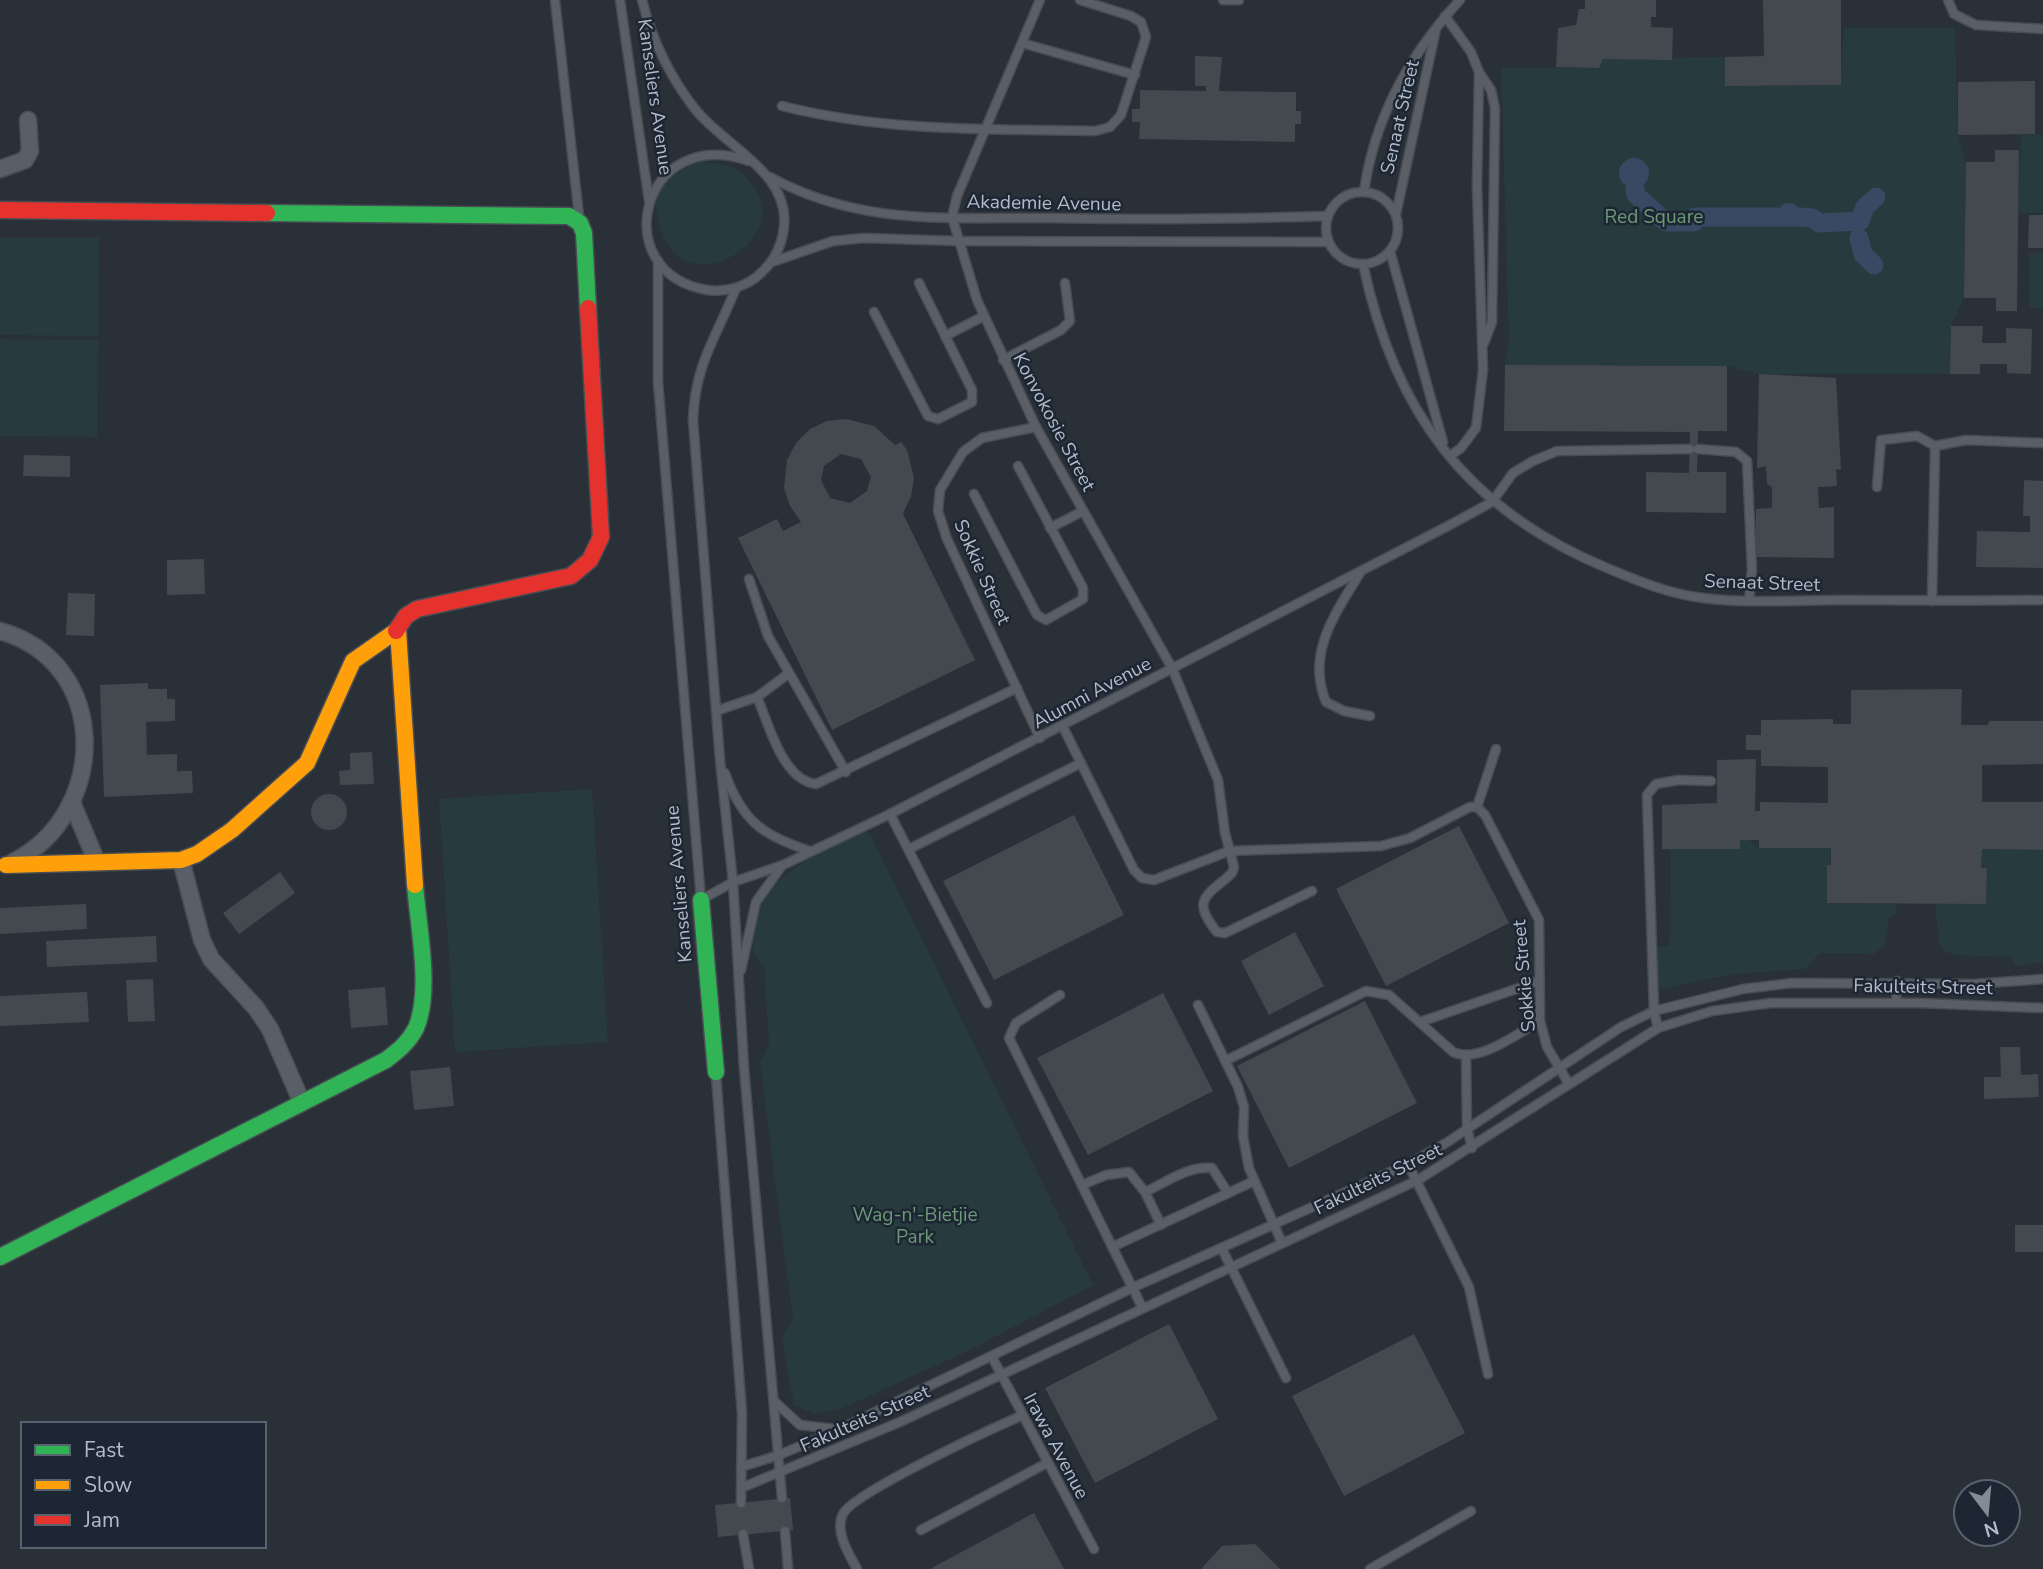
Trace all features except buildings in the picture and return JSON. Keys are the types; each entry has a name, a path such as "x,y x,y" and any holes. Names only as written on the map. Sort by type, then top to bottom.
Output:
{"street":[{"path":"0,169 25,160 30,150 28,120"},
{"path":"0,211 569,216 580,223 586,252 601,537 596,552 585,567 570,576 416,609 406,616 398,629 354,661 307,763 232,830 197,854 181,860 96,860 3,866"},
{"path":"0,1257 386,1060 409,1042 419,1024 423,1000 398,629"},
{"path":"0,631 31,645 51,662 67,682 78,705 85,730 86,756 82,781 73,805 45,841 3,866"},
{"path":"73,805 96,860"},
{"path":"181,860 202,940 211,959 256,1009 270,1029 302,1103"},
{"name":"Kanseliers Avenue","path":"701,900 716,1072"}],"lane":[{"path":"555,0 580,223"},
{"name":"Kanseliers Avenue","path":"620,0 649,201 646,222 649,243 658,261 658,382 701,900"},
{"name":"Kanseliers Avenue","path":"642,0 661,55 697,111 767,176 780,195 785,218 782,241 772,262"},
{"name":"Konvokosie Street","path":"1040,0 987,131 957,196 952,218 957,241 984,316 1036,427 1172,668 1219,780 1229,851"},
{"path":"782,106 831,118 987,131 1095,131 1110,127 1121,115 1146,37 1141,22 1131,16 1080,0"},
{"path":"1223,0 1238,0"},
{"name":"Senaat Street","path":"1363,192 1367,167 1393,96 1409,64 1436,26 1460,0"},
{"path":"1948,0 1954,14 1976,25 2043,29"},
{"path":"1445,16 1471,52 1479,72 1491,90 1495,108 1492,322 1482,346"},
{"name":"Senaat Street","path":"1436,26 1396,215 1398,234 1391,251 1447,452"},
{"path":"1022,43 1135,75"},
{"path":"1447,452 1468,440 1479,416 1482,346 1477,185 1479,72"},
{"name":"Kanseliers Avenue","path":"649,201 658,183 672,168 690,158 719,153 749,161"},
{"name":"Akademie Avenue","path":"767,176 802,194 834,206 890,215 1143,221 1328,216"},
{"name":"Senaat Street","path":"1328,216 1342,198 1363,192 1380,197 1396,215"},
{"path":"1328,216 1329,242 1342,259 1363,264 1374,263 1391,251"},
{"name":"Akademie Avenue","path":"772,262 833,241 864,238 957,241 1329,242"},
{"path":"658,261 673,278 693,288 715,291 736,288 756,278 772,262"},
{"name":"Senaat Street","path":"1363,264 1370,295 1397,374 1415,408 1462,475 1533,533 1581,557 1656,588 1702,598 1749,601 2043,600"},
{"path":"874,312 928,416 938,419 972,402 972,390 919,282"},
{"path":"1003,360 1061,330 1070,321 1065,283"},
{"path":"736,288 701,364 694,389 695,454 720,760 733,881 738,986 782,1498"},
{"path":"945,336 984,316"},
{"name":"Sokkie Street","path":"1036,427 982,438 962,453 940,490 938,511 947,539 1040,738"},
{"path":"1877,487 1881,440 1917,436 1935,446 1966,440 2043,443"},
{"path":"1932,601 1935,446"},
{"path":"1492,502 1513,473 1557,451 1694,449 1736,452 1747,461 1752,570 1749,601"},
{"path":"974,494 1037,615 1046,620 1083,599 1083,587 1018,466"},
{"name":"Alumni Avenue","path":"701,900 733,881 783,865 890,814 1063,727 1492,502"},
{"path":"1050,528 1083,511"},
{"path":"1362,571 1331,621 1322,644 1318,669 1326,702 1344,711 1370,716"},
{"path":"749,579 768,636 846,772"},
{"path":"716,712 757,697 788,674"},
{"path":"757,697 794,773 807,783 816,785 1017,688"},
{"path":"1063,727 1134,870 1142,878 1154,880 1229,851 1381,846 1410,838 1470,807 1476,807 1496,749"},
{"path":"720,760 734,799 742,812 773,837 810,851"},
{"path":"909,849 1081,763"},
{"path":"1658,1028 1654,1011 1647,795 1656,784 1678,780 1711,781"},
{"name":"Sokkie Street","path":"1476,807 1491,827 1539,920 1541,1021 1557,1068 1569,1084"},
{"path":"890,814 987,1003"},
{"path":"1229,851 1232,873 1208,892 1202,901 1210,924 1217,932 1225,933 1312,891"},
{"path":"738,986 756,902 783,865"},
{"name":"Fakulteits Street","path":"741,1467 779,1455 838,1430 1132,1289 1408,1164 1468,1128 1621,1027 1654,1011 1743,989 1792,983 1897,981 1974,984 2043,979"},
{"path":"1420,1022 1539,981"},
{"path":"1896,1003 1897,981"},
{"path":"1225,1061 1366,991 1379,991 1389,995 1453,1052 1466,1055 1480,1052 1541,1021"},
{"path":"1060,995 1016,1023 1009,1038 1142,1307"},
{"name":"Fakulteits Street","path":"741,1488 900,1422 1230,1265 1418,1180 1658,1028 1712,1011 1771,1003 1896,1003 2043,1008"},
{"path":"1198,1006 1241,1096 1244,1152 1282,1243"},
{"path":"1466,1055 1468,1128 1472,1148"},
{"name":"Kanseliers Avenue","path":"716,1072 742,1413 741,1503"},
{"path":"1408,1164 1469,1287 1488,1374"},
{"path":"1144,1192 1192,1169 1204,1167 1212,1168 1228,1193"},
{"path":"1082,1185 1106,1175 1129,1172 1144,1192 1161,1225"},
{"path":"1112,1247 1254,1181"},
{"path":"1222,1249 1286,1378"},
{"name":"Irawa Avenue","path":"992,1357 1094,1549"},
{"name":"Fakulteits Street","path":"774,1401 800,1425 838,1430"},
{"path":"857,1569 840,1526 843,1512 852,1503 896,1477 1021,1416"},
{"path":"920,1530 1047,1462"},
{"path":"1371,1569 1471,1511"},
{"path":"785,1531 788,1569"},
{"path":"743,1534 748,1569"}],"green space":[{"name":"Red Square","path":"1844,28 1955,28 1958,135 1966,162 1964,298 1951,326 1950,374 1759,374 1727,366 1505,365 1509,341 1501,68 1599,68 1603,59 1725,57 1726,86 1840,85"},
{"path":"2021,134 2043,135 2043,213 2018,213"},
{"path":"702,161 738,170 750,182 762,205 759,227 745,247 725,260 701,264 679,256 662,234 655,193 672,174"},
{"path":"0,238 99,238 98,336 0,335"},
{"path":"2043,252 2043,308 2030,308 2029,253"},
{"path":"0,339 98,340 97,437 0,436"},
{"path":"592,789 608,1042 455,1052 439,799"},
{"name":"Wag-n'-Bietjie Park","path":"863,832 870,834 1093,1285 974,1348 843,1408 815,1414 794,1405 782,1337 793,1320 760,1062 769,1044 764,966 757,959 752,943 757,913 778,882 810,859"},
{"path":"1740,840 1749,840 1759,848 1831,848 1827,903 1895,904 1897,913 1889,918 1885,945 1874,954 1820,953 1805,969 1732,974 1653,991 1654,947 1670,946 1671,851 1662,849 1739,849"},
{"path":"1982,849 2043,850 2043,962 2017,966 2009,957 1956,955 1945,952 1939,943 1935,904 1986,903 1987,868 1981,868"}],"water":[{"path":"1634,158 1645,162 1649,173 1645,184 1634,188 1623,184 1619,173 1623,162"},
{"path":"1789,203 1797,206 1800,214 1797,222 1789,225 1781,222 1778,214 1781,206"}],"waterway":[{"path":"1635,189 1636,195 1666,222 1694,222 1695,217 1801,217 1812,218 1819,223 1860,221 1865,207 1876,197"},
{"path":"1859,238 1863,254 1874,265"}],"traffic: fast":[{"path":"267,213 569,216 580,223 584,233 588,308"},
{"path":"0,1257 386,1060 399,1050 416,1028 423,996 423,958 415,885"},
{"path":"701,900 716,1072"}],"traffic: slow":[{"path":"398,630 415,885"},
{"path":"6,865 181,860 197,854 232,830 307,763 353,661 396,631"}],"traffic: jam":[{"path":"0,210 267,213"},
{"path":"396,631 406,616 417,609 571,576 590,560 601,537 588,308"}]}
